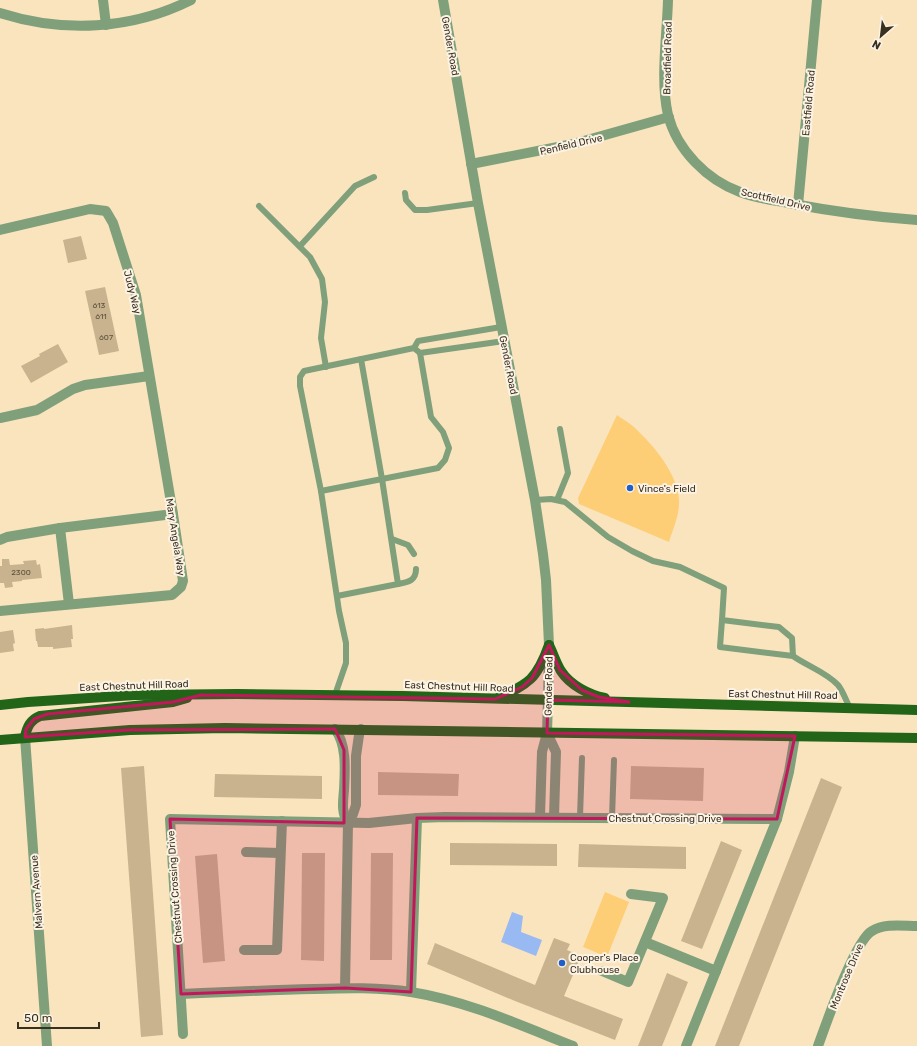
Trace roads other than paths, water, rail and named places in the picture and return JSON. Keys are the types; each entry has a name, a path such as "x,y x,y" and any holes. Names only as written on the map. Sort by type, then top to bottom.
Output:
{"main road":[{"path":"495,699 522,687 532,678 543,662 549,645"},
{"path":"549,645 560,670 566,678 582,690 599,697 629,702"},
{"name":"East Chestnut Hill Road","path":"0,705 135,695 335,695 917,710"},
{"path":"25,737 26,729 30,723 34,718 40,716 173,702 201,695"},
{"path":"0,740 130,730 224,728 547,733 668,733 917,738"}],"street":[{"path":"103,0 106,25"},
{"path":"0,13 48,24 68,26 106,25 141,19 163,12 191,0"},
{"name":"Gender Road","path":"443,0 478,203 540,529 546,580 549,645 547,733"},
{"name":"Broadfield Road","path":"668,0 664,76 669,117"},
{"name":"Eastfield Road","path":"798,205 818,0"},
{"name":"Penfield Drive","path":"471,164 573,144 669,117"},
{"name":"Scottfield Drive","path":"669,117 678,139 694,161 716,179 740,192 798,205 871,216 917,220"},
{"name":"Judy Way","path":"0,230 90,209 106,212 114,223 136,295 149,376"},
{"path":"0,418 38,410 73,389 85,385 149,376"},
{"name":"Mary Angela Way","path":"0,611 172,595 181,587 183,581 173,514 149,376"},
{"path":"0,540 7,537 60,528 173,514"},
{"path":"60,528 69,604"},
{"path":"335,729 339,734 344,750 343,806 344,816 348,823"},
{"path":"345,988 348,823 356,805 356,756 359,735 362,729"},
{"path":"540,817 542,752 547,733"},
{"path":"547,733 556,752 554,817"},
{"path":"686,1046 777,818 789,772 795,736"},
{"name":"Malvern Avenue","path":"25,737 48,1046"},
{"path":"411,992 416,818"},
{"name":"Chestnut Crossing Drive","path":"183,1034 170,819 348,823 388,822 416,818 777,818"},
{"path":"244,950 277,950 282,821"},
{"path":"246,852 280,853"},
{"path":"602,971 628,982 663,898 631,894"},
{"name":"Montrose Drive","path":"818,1046 854,955 866,935 872,930 888,926 917,926"},
{"path":"645,942 716,971"},
{"path":"180,994 345,988 377,988 411,992 474,1008 572,1046"}],"lane":[{"path":"300,246 355,186 374,177"},
{"path":"405,193 406,200 415,210 427,210 478,203"},
{"path":"259,206 310,257 322,279 325,302 321,338 326,367"},
{"path":"414,348 418,341 501,326"},
{"path":"335,695 346,663 346,643 337,596 321,490 300,386 300,377 304,372 414,348 420,352 504,341"},
{"path":"321,490 382,480 438,468 445,460 449,448 442,432 430,417 420,352"},
{"path":"361,359 392,539 398,584"},
{"path":"557,500 568,473 560,429"},
{"path":"534,500 551,499 565,502 608,537 632,551 653,561 680,567 724,588 720,647 793,656 803,664 828,676 839,686 850,708"},
{"path":"392,539 408,545 414,554"},
{"path":"337,596 410,581 414,578 416,569"},
{"path":"722,620 779,627 792,638 793,656"},
{"path":"580,817 582,758"},
{"path":"612,818 614,760"}],"water":[{"path":"512,912 523,916 521,932 542,940 536,956 501,942"}],"place":[{"name":"Vince's Field","path":"630,488"},
{"name":"Cooper's Place Clubhouse","path":"562,963"}]}
